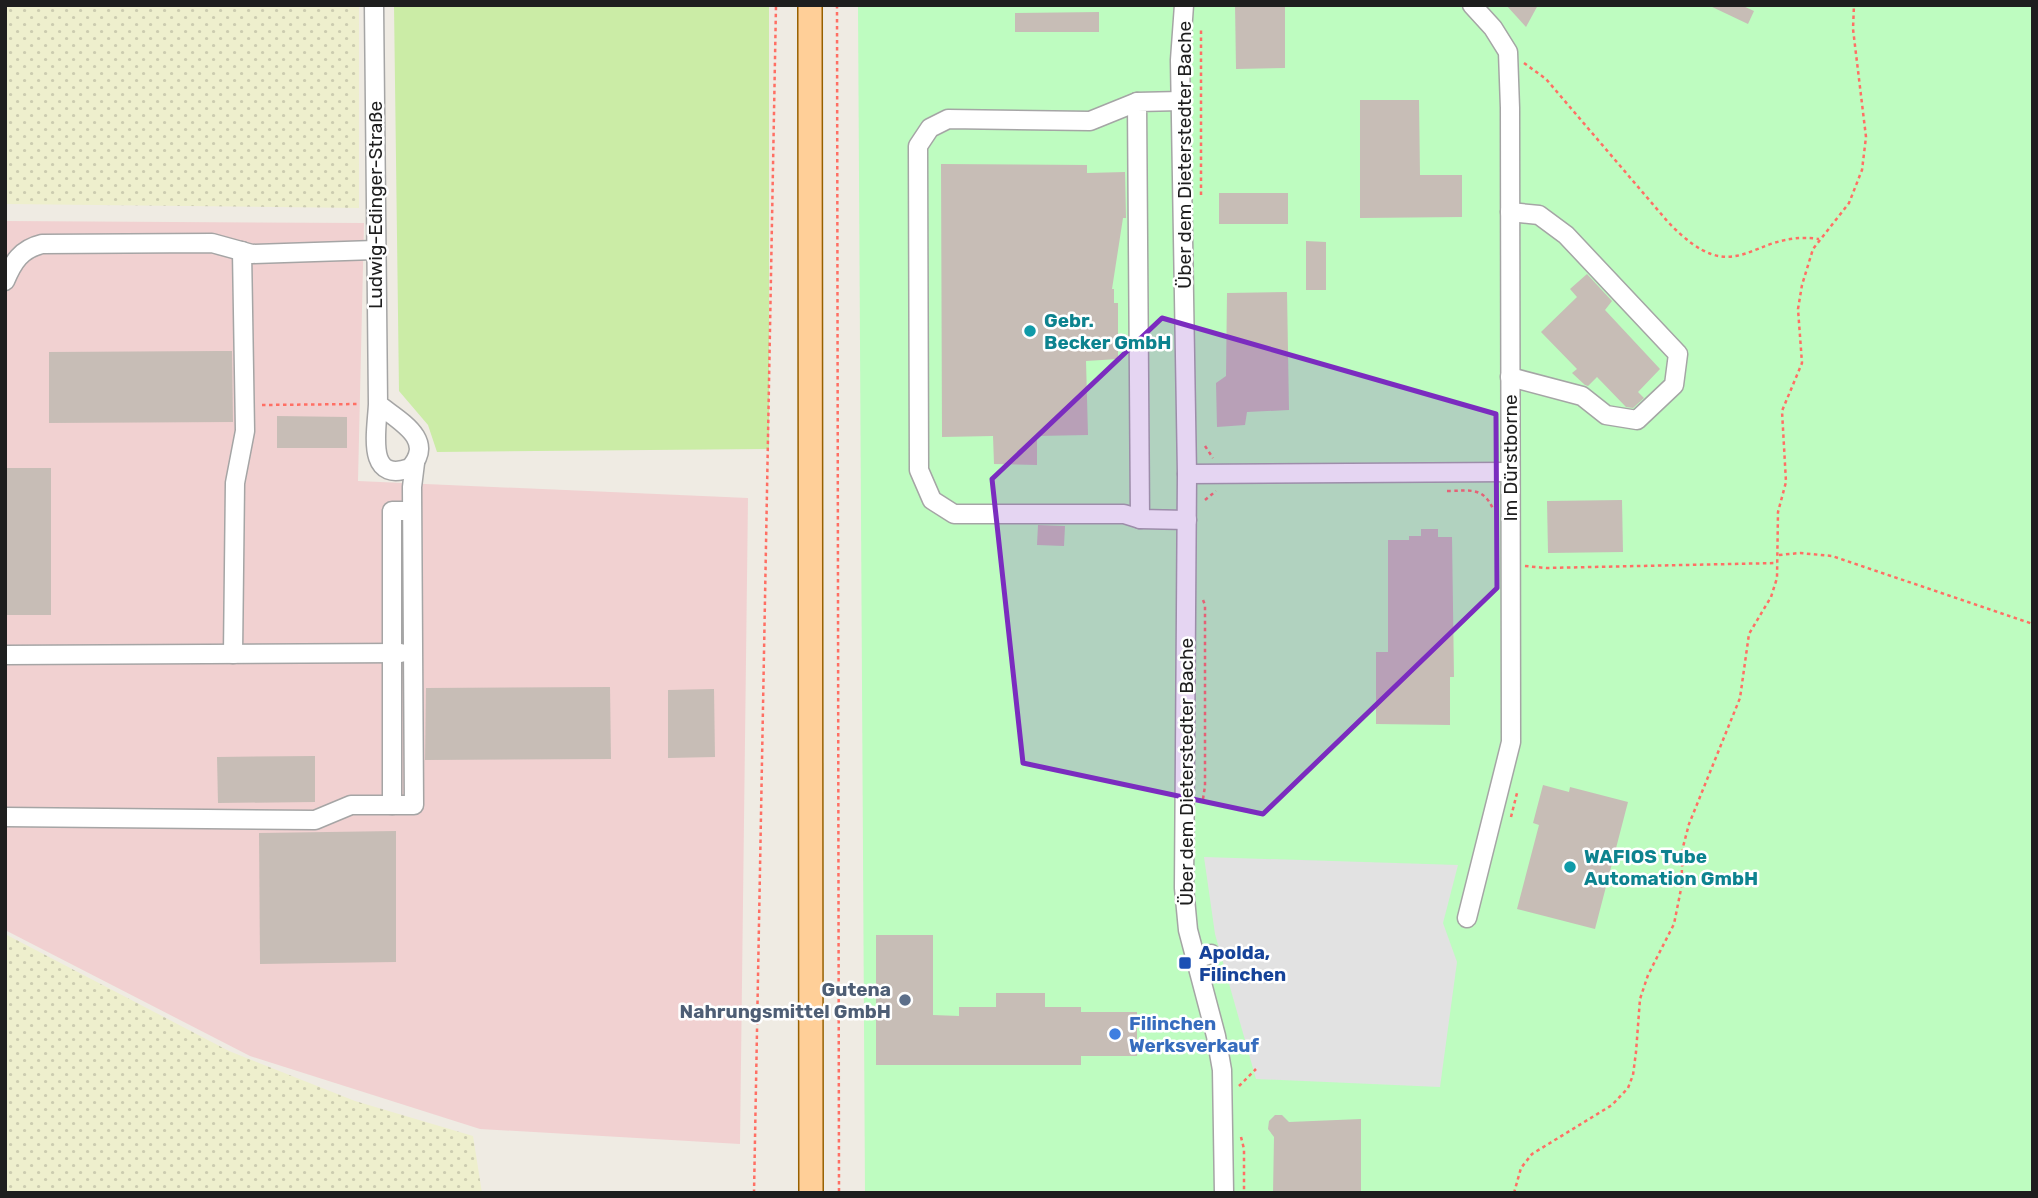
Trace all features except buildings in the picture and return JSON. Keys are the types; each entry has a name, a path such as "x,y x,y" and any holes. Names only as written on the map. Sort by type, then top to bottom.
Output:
{"main road":[{"path":"810,5 811,1193"}],"street":[{"name":"Ludwig-Edinger-Straße","path":"374,5 375,250 384,319 376,454 384,468 393,472 410,468 415,463"},
{"name":"Über dem Dieterstedter Bache","path":"1184,5 1180,60 1187,474 1184,888 1188,930 1203,957 1222,1070 1224,1193"},
{"path":"1472,5 1493,28 1508,52"},
{"name":"Im Dürstborne","path":"1466,918 1511,742 1508,52"},
{"path":"1181,101 1137,103 1090,121 948,119 930,128 918,146 919,470 932,500 954,514 1124,514 1140,519 1187,520"},
{"path":"1137,103 1140,519"},
{"path":"1510,212 1539,215 1566,235 1678,354 1674,386 1637,421 1606,415 1581,396 1510,377"},
{"path":"5,281 12,264 21,253 31,246 42,244 212,243 253,254 375,250"},
{"path":"233,653 235,483 245,431 242,251"},
{"path":"5,817 316,820 351,805 414,805 412,511 415,463 421,448 409,429 378,404"},
{"path":"1187,474 1408,482 1509,478 1528,484"},
{"path":"392,805 391,511 412,511"},
{"path":"5,654 414,652"}],"path":[{"path":"754,1193 776,5"},
{"path":"837,5 839,1193"},
{"path":"1514,1193 1521,1168 1532,1154 1612,1105 1628,1088 1633,1075 1640,999 1648,975 1674,923 1681,888 1683,847 1689,824 1740,698 1749,634 1771,597 1777,578 1778,512 1786,482 1782,411 1802,363 1798,309 1802,285 1813,249 1849,203 1862,170 1866,138 1853,29 1854,5"},
{"path":"1200,198 1201,21"},
{"path":"1508,52 1546,79 1668,222 1690,243 1706,253 1723,257 1741,256 1801,236 1819,239"},
{"path":"245,405 378,404"},
{"path":"1201,505 1216,492 1217,473 1217,464 1203,441"},
{"path":"1447,491 1480,492 1488,497 1493,509 1510,509"},
{"path":"1779,555 1800,553 1832,556 2033,624"},
{"path":"1512,564 1546,568 1777,563"},
{"path":"1200,592 1205,605 1205,786 1202,805"},
{"path":"1239,1086 1256,1069"},
{"path":"1239,1073 1239,1095"},
{"path":"1240,1135 1244,1149 1244,1193"}],"highlighted area":[{"path":"1162,318 1496,414 1497,588 1263,814 1023,763 992,479"}],"shaded area":[{"path":"5,221 364,223 358,481 748,498 740,1144 480,1129 250,1056 5,930"},
{"path":"1204,857 1458,865 1443,923 1457,962 1440,1087 1256,1079 1215,934"}],"green space":[{"path":"5,5 359,5 359,208 5,204"},
{"path":"394,5 769,5 769,449 437,452 428,425 399,391"},
{"path":"858,5 2033,5 2033,1193 865,1193"},
{"path":"5,934 229,1051 355,1101 473,1136 482,1193 5,1193"}],"place":[{"name":"Gebr. Becker GmbH","path":"1030,331"},
{"name":"WAFIOS Tube Automation GmbH","path":"1570,867"},
{"name":"Apolda, Filinchen","path":"1185,963"},
{"name":"Gutena Nahrungsmittel GmbH","path":"905,1000"},
{"name":"Filinchen Werksverkauf","path":"1115,1034"}]}
